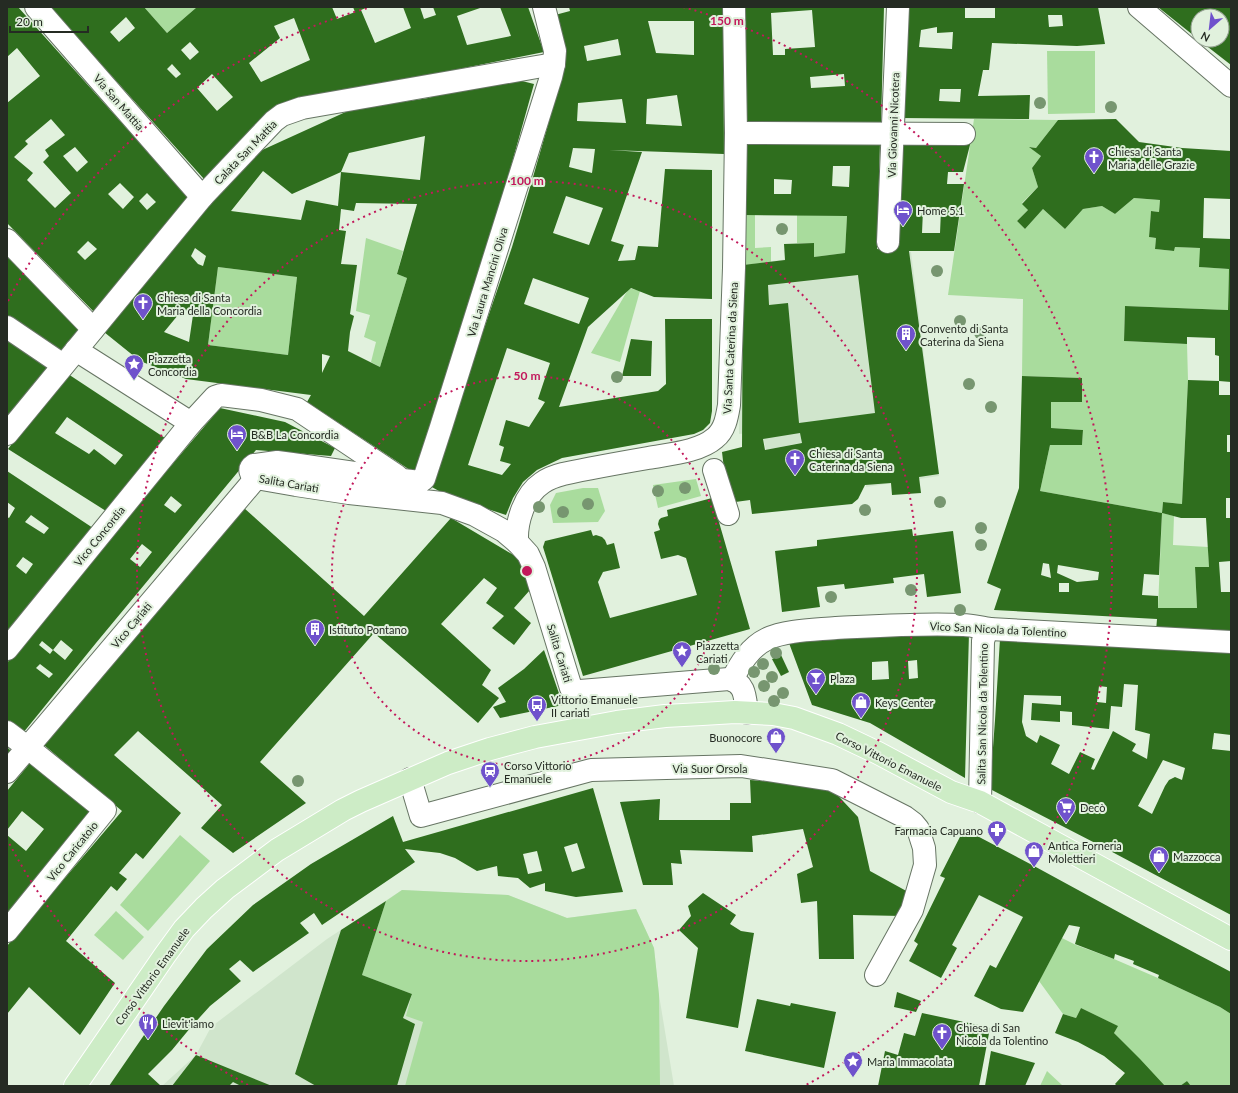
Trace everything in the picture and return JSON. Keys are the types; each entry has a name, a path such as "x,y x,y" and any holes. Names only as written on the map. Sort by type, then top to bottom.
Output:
{"main road":[{"name":"Corso Vittorio Emanuele","path":"75,1086 165,954 184,929 225,889 277,850 355,804 448,763 490,748 535,737 638,719 702,714 747,713 783,715 816,725 878,753 951,792 980,802 1231,939"}],"street":[{"name":"Via San Mattia","path":"36,7 202,197"},
{"path":"544,7 554,43 554,64"},
{"name":"Via Santa Caterina da Siena","path":"517,542 520,518 530,496 535,488 552,477 690,450 717,437 726,423 729,405 734,268 736,133 734,7"},
{"name":"Via Giovanni Nicotera","path":"888,242 898,7"},
{"path":"1139,7 1231,86"},
{"name":"Calata San Mattia","path":"7,434 202,197 266,128 282,115 302,108 554,64"},
{"name":"Via Laura Mancini Oliva","path":"403,480 420,482 424,479 444,420 554,64"},
{"path":"736,133 964,134"},
{"path":"7,240 94,328"},
{"path":"7,327 70,358 191,423 215,397 221,395 261,400 297,409 403,480"},
{"name":"Vico Concordia","path":"7,649 191,423"},
{"name":"Salita Cariati","path":"403,480 277,462 252,466 250,472 256,478 296,485 349,493 442,503 475,515 504,531 528,554 534,568 571,688 574,691 732,680"},
{"path":"714,470 728,514"},
{"name":"Vico Cariati","path":"7,772 256,478"},
{"name":"Vico San Nicola da Tolentino","path":"732,680 742,662 757,646 774,637 816,630 911,625 965,625 990,629 1231,642"},
{"name":"Salita San Nicola da Tolentino","path":"980,802 984,641 986,632 990,629"},
{"path":"732,680 739,684 743,690 747,713"},
{"path":"7,732 27,747"},
{"name":"Vico Caricatoio","path":"7,931 105,810 27,747"},
{"name":"Via Suor Orsola","path":"410,779 421,816 591,770 741,766 832,780 905,817 918,829 924,848 925,865 912,910 876,976"}],"shaded area":[{"path":"878,248 911,252 939,476 866,487 867,466 843,438 800,443 766,450 762,432 739,434 740,265"},
{"path":"402,890 508,895 567,918 636,909 654,948 659,995 674,1086 162,1086 196,1055 211,1027 327,939"}],"green space":[{"path":"144,7 197,7 167,33"},
{"path":"1047,51 1095,51 1095,113 1048,114"},
{"path":"974,119 1058,120 1036,148 1030,147 1041,156 1032,168 1038,187 1022,203 1028,210 1017,221 1025,229 1043,209 1065,229 1083,209 1102,206 1115,214 1134,198 1160,200 1159,212 1151,211 1149,237 1156,238 1155,249 1174,251 1175,247 1200,248 1200,267 1229,269 1228,310 1125,306 1124,341 1187,344 1188,380 1182,504 1163,502 1162,513 1040,491 1050,445 1082,445 1083,430 1051,428 1051,402 1081,402 1082,378 1022,376 1023,299 948,295"},
{"path":"744,215 755,215 755,248 771,247 771,262 743,265"},
{"path":"797,215 847,216 845,253 814,257 813,243 797,243"},
{"path":"366,238 403,251 397,274 407,278 380,367 371,362 376,342 364,337 370,315 356,311"},
{"path":"218,267 297,277 288,355 208,345"},
{"path":"629,288 640,291 620,362 591,353"},
{"path":"696,479 701,496 658,508 653,485"},
{"path":"583,488 598,488 605,511 598,522 553,523 550,505 556,493"},
{"path":"1162,513 1174,516 1173,545 1208,547 1209,567 1195,567 1197,608 1158,608"},
{"path":"180,835 210,861 148,931 120,905"},
{"path":"402,890 508,895 567,918 636,909 654,948 659,995 660,1086 405,1086 423,1022 406,1016 412,994 362,975 386,901"},
{"path":"116,911 144,937 123,960 94,935"},
{"path":"1062,938 1158,978 1220,1007 1231,1014 1231,1086 1191,1086 1187,1081 1180,1086 1164,1086 1114,1033 1117,1026 1081,1008 1076,1018 1063,1014 1039,981"},
{"path":"1047,1071 1063,1086 1040,1086"}],"building":[{"path":"7,7 18,7 189,198 96,314 7,223 7,103 40,76 17,48 7,57","holes":["51,119 65,135 45,150 49,156 43,162 71,193 55,208 27,180 33,173 14,157 28,144 25,141","75,147 88,162 77,172 63,156","120,183 134,197 123,209 108,194","147,193 156,202 147,210 139,201","88,241 97,249 85,260 77,252"]},
{"path":"50,7 144,7 167,33 197,7 332,7 337,19 355,12 353,7 368,7 361,10 375,43 411,28 403,7 420,7 424,19 436,15 433,7 483,7 457,16 467,45 511,36 500,7 528,7 544,52 276,105 204,179","holes":["126,17 135,28 119,42 110,32","294,18 310,60 261,82 249,63 280,38 274,26","190,42 199,52 190,60 181,50","172,64 181,74 176,78 167,69","212,74 233,97 217,111 197,88"]},
{"path":"569,7 723,7 724,154 609,150 642,152 611,241 624,245 618,261 635,260 638,246 658,247 665,169 712,170 712,299 654,297 631,288 588,327 559,407 658,391 666,384 665,319 712,319 712,411 710,423 703,430 694,434 562,458 537,470 523,482 513,498 506,515 448,496 430,486 512,247 558,90 565,55 555,15 570,11","holes":["648,21 694,21 694,55 656,53","618,39 621,55 587,61 584,46","677,95 682,126 646,124 647,99","622,99 626,123 577,121 578,103","573,148 595,149 592,173 569,167","566,196 603,208 589,245 553,233","533,278 589,298 579,324 524,304","507,348 550,363 538,399 545,402 529,427 506,420 499,445 504,447 500,461 511,464 502,475 468,465"]},
{"path":"745,7 884,7 881,125 747,126","holes":["812,10 815,47 785,49 785,55 773,55 771,13","844,74 845,86 811,88 810,77"]},
{"path":"906,7 965,7 965,18 995,18 995,7 1098,7 1105,44 1077,46 992,43 989,70 983,70 978,96 1030,95 1029,119 900,118","holes":["1048,15 1062,15 1063,26 1049,27","937,27 937,33 953,32 952,49 919,47 921,30","940,89 961,89 960,102 939,101"]},
{"path":"1158,7 1231,7 1231,65 1209,48 1230,48 1230,8 1190,8 1190,33"},
{"path":"514,79 534,84 494,227 416,474 307,402 311,395 186,379 140,361 104,332 177,245 247,157 350,110 428,98 453,91","holes":["425,136 420,180 341,172 349,153","263,171 292,194 341,172 338,206 306,200 301,220 231,211","356,203 417,204 397,274 407,278 380,367 348,351 350,332 354,316 350,314 357,265 341,264 346,231 339,230 341,209 354,211","195,248 206,256 203,266 198,264 191,256","218,267 297,277 288,355 208,345","183,309 193,315 189,342 164,332","322,354 330,356 322,373"]},
{"path":"1116,119 1139,142 1182,148 1231,151 1231,199 1204,198 1203,238 1231,239 1231,382 1219,381 1219,356 1215,355 1215,338 1187,337 1187,344 1124,341 1125,306 1228,310 1229,269 1199,267 1200,248 1175,247 1174,251 1155,249 1156,238 1149,237 1151,211 1159,212 1160,200 1134,198 1115,214 1102,206 1083,209 1065,229 1043,209 1025,229 1017,221 1028,210 1022,204 1038,187 1032,168 1041,156 1029,147 1036,148 1058,120"},
{"path":"971,141 963,172 948,172 947,184 964,184 954,251 909,251 939,474 919,477 921,493 892,495 891,483 865,485 858,499 852,504 752,514 750,500 728,503 722,452 742,447 743,265 785,260 784,244 814,243 814,257 845,253 847,216 744,215 744,143 880,143 877,249 895,251 900,144","holes":["833,166 850,166 849,187 832,186","774,179 792,180 791,194 774,194","923,210 941,210 940,233 922,233","858,275 875,413 799,423 788,303 769,305 768,285","800,433 802,443 765,450 763,439"]},
{"path":"7,253 83,330 60,357 7,320"},
{"path":"7,336 51,366 7,422"},
{"path":"631,339 652,341 651,376 622,376"},
{"path":"68,374 165,438 106,511 8,449","holes":["67,417 123,455 115,465 94,449 89,454 55,433"]},
{"path":"1022,376 1082,378 1082,402 1051,402 1051,428 1083,430 1082,445 1050,445 1040,491 1162,513 1163,502 1182,504 1188,380 1219,381 1219,395 1231,395 1231,435 1227,435 1227,452 1231,452 1231,498 1226,498 1226,518 1231,518 1231,561 1219,562 1221,592 1231,592 1231,634 1156,631 1157,619 994,610 1001,589 987,583 1019,488","holes":["1162,513 1181,518 1206,518 1209,567 1195,567 1197,608 1158,608 1158,596 1142,595 1144,574 1159,575","1043,563 1049,564 1051,578 1041,575","1058,565 1099,572 1098,580 1077,582 1057,573","1059,583 1069,583 1069,592 1059,592"]},
{"path":"220,408 285,422 335,448 331,456 256,450 23,733 7,721 7,663","holes":["171,496 182,505 175,513 164,505","142,544 152,552 140,567 130,559","61,640 73,650 65,660 53,650","42,641 53,650 50,654 39,645","40,664 53,674 49,678 36,668"]},
{"path":"7,471 93,528 7,632 7,517 9,518 15,508 7,502","holes":["31,515 49,528 44,534 25,522","23,557 33,564 26,574 16,566"]},
{"path":"712,498 750,629 583,676 543,547 545,541 591,530 593,536 596,535 602,537 607,545 614,543 620,568 603,572 598,582 610,618 697,595 686,558 678,555 661,559 654,532 660,530 658,524 659,520 668,516 667,510"},
{"path":"244,508 364,616 451,518 520,559 530,590 514,608 531,623 514,645 492,628 504,616 486,603 497,588 484,578 441,624 491,670 482,685 499,698 478,723 374,633 260,762 306,803 233,853 201,828 222,805 138,731 114,755 181,813 143,859 136,853 119,873 127,879 117,891 111,886 66,941 115,983 80,1035 29,987 7,1014 7,946 122,811 44,745"},
{"path":"912,529 913,536 953,531 961,593 927,597 924,574 893,578 894,583 845,589 844,584 817,587 820,607 782,612 775,551 817,546 817,540"},
{"path":"969,633 965,778 870,723 812,705 789,643 839,637","holes":["917,660 918,678 909,679 908,661","888,661 889,679 872,680 872,662"]},
{"path":"1000,639 1231,650 1231,735 1214,733 1212,749 1231,751 1231,915 990,789","holes":["1124,684 1138,685 1135,730 1150,734 1147,759 1132,751 1136,744 1113,731 1094,770 1091,769 1095,759 1080,752 1069,774 1051,764 1060,745 1040,735 1037,743 1026,736 1022,722 1024,695 1061,696 1061,705 1032,703 1031,720 1060,722 1060,711 1072,712 1072,725 1109,729 1111,706 1122,707","1099,686 1107,687 1106,703 1097,702","1163,760 1185,768 1182,780 1175,777 1169,780 1152,814 1138,806"]},
{"path":"544,650 563,705 500,718 493,707 506,702 498,688 524,669"},
{"path":"781,655 789,672 781,676 772,659"},
{"path":"7,747 11,751 7,756"},
{"path":"30,763 92,813 7,917 7,835 26,851 44,829 22,811 7,830 7,791"},
{"path":"750,780 829,786 858,817 870,871 910,893 902,916 853,915 854,959 819,959 817,901 801,903 797,874 813,867 803,829 752,836 753,852 680,850 682,864 671,863 673,885 643,885 620,802 660,799 659,820 730,820 730,803 751,803"},
{"path":"593,788 623,892 576,897 545,891 545,883 530,888 518,878 498,876 497,866 477,871 455,858 440,853 405,849 415,862 322,925 314,913 300,923 309,933 253,972 240,960 229,969 241,981 210,1006 172,1050 148,1074 161,1086 109,1086 164,1006 207,949 253,905 311,864 393,816 403,842","holes":["577,843 585,868 572,872 564,847","537,851 542,871 528,874 523,854"]},
{"path":"964,829 1231,972 1231,1014 1220,1007 1158,978 1159,975 1133,964 1134,961 1115,954 1114,959 1075,944 1080,927 1069,925 1023,1012 1001,1009 974,996 990,965 996,968 1023,917 979,895 952,945 957,948 941,978 909,961 918,944 914,941 945,878 940,876"},
{"path":"703,893 736,915 730,924 741,931 754,933 738,1028 686,1018 698,948 679,930 691,916 688,906"},
{"path":"386,901 362,975 412,994 403,1018 415,1024 397,1086 316,1086 295,1074 341,930"},
{"path":"897,992 921,1001 916,1012 894,1007"},
{"path":"757,999 790,1006 791,1003 836,1012 824,1068 745,1051"},
{"path":"1081,1008 1118,1026 1114,1033 1165,1086 1117,1086 1115,1084 1125,1073 1104,1056 1078,1042 1055,1033 1063,1014 1076,1018"},
{"name":"Chiesa di San Nicola da Tolentino","path":"922,1013 990,1028 979,1086 878,1086 885,1051 898,1055 904,1033 915,1036"},
{"path":"991,1051 1035,1063 1025,1086 985,1086"},
{"path":"196,1055 272,1086 241,1086 233,1082 229,1086 172,1086"},
{"path":"1187,1081 1191,1086 1180,1086"}],"place":[{"name":"Chiesa di Santa Maria delle Grazie","path":"1094,174"},
{"name":"Home 5.1","path":"903,227"},
{"name":"Chiesa di Santa Maria della Concordia","path":"143,320"},
{"name":"Convento di Santa Caterina da Siena","path":"906,351"},
{"name":"Piazzetta Concordia","path":"134,381"},
{"name":"B&B La Concordia","path":"237,451"},
{"name":"Chiesa di Santa Caterina da Siena","path":"795,476"},
{"name":"Istituto Pontano","path":"315,646"},
{"name":"Piazzetta Cariati","path":"682,668"},
{"name":"Plaza","path":"816,695"},
{"name":"Keys Center","path":"861,719"},
{"name":"Vittorio Emanuele II cariati","path":"537,722"},
{"name":"Buonocore","path":"776,754"},
{"name":"Corso Vittorio Emanuele","path":"490,788"},
{"name":"Decò","path":"1066,824"},
{"name":"Farmacia Capuano","path":"997,847"},
{"name":"Antica Forneria Molettieri","path":"1034,868"},
{"name":"Mazzocca","path":"1159,873"},
{"name":"Lievit'iamo","path":"148,1040"},
{"name":"Chiesa di San Nicola da Tolentino","path":"942,1050"},
{"name":"Maria Immacolata","path":"853,1078"}]}
